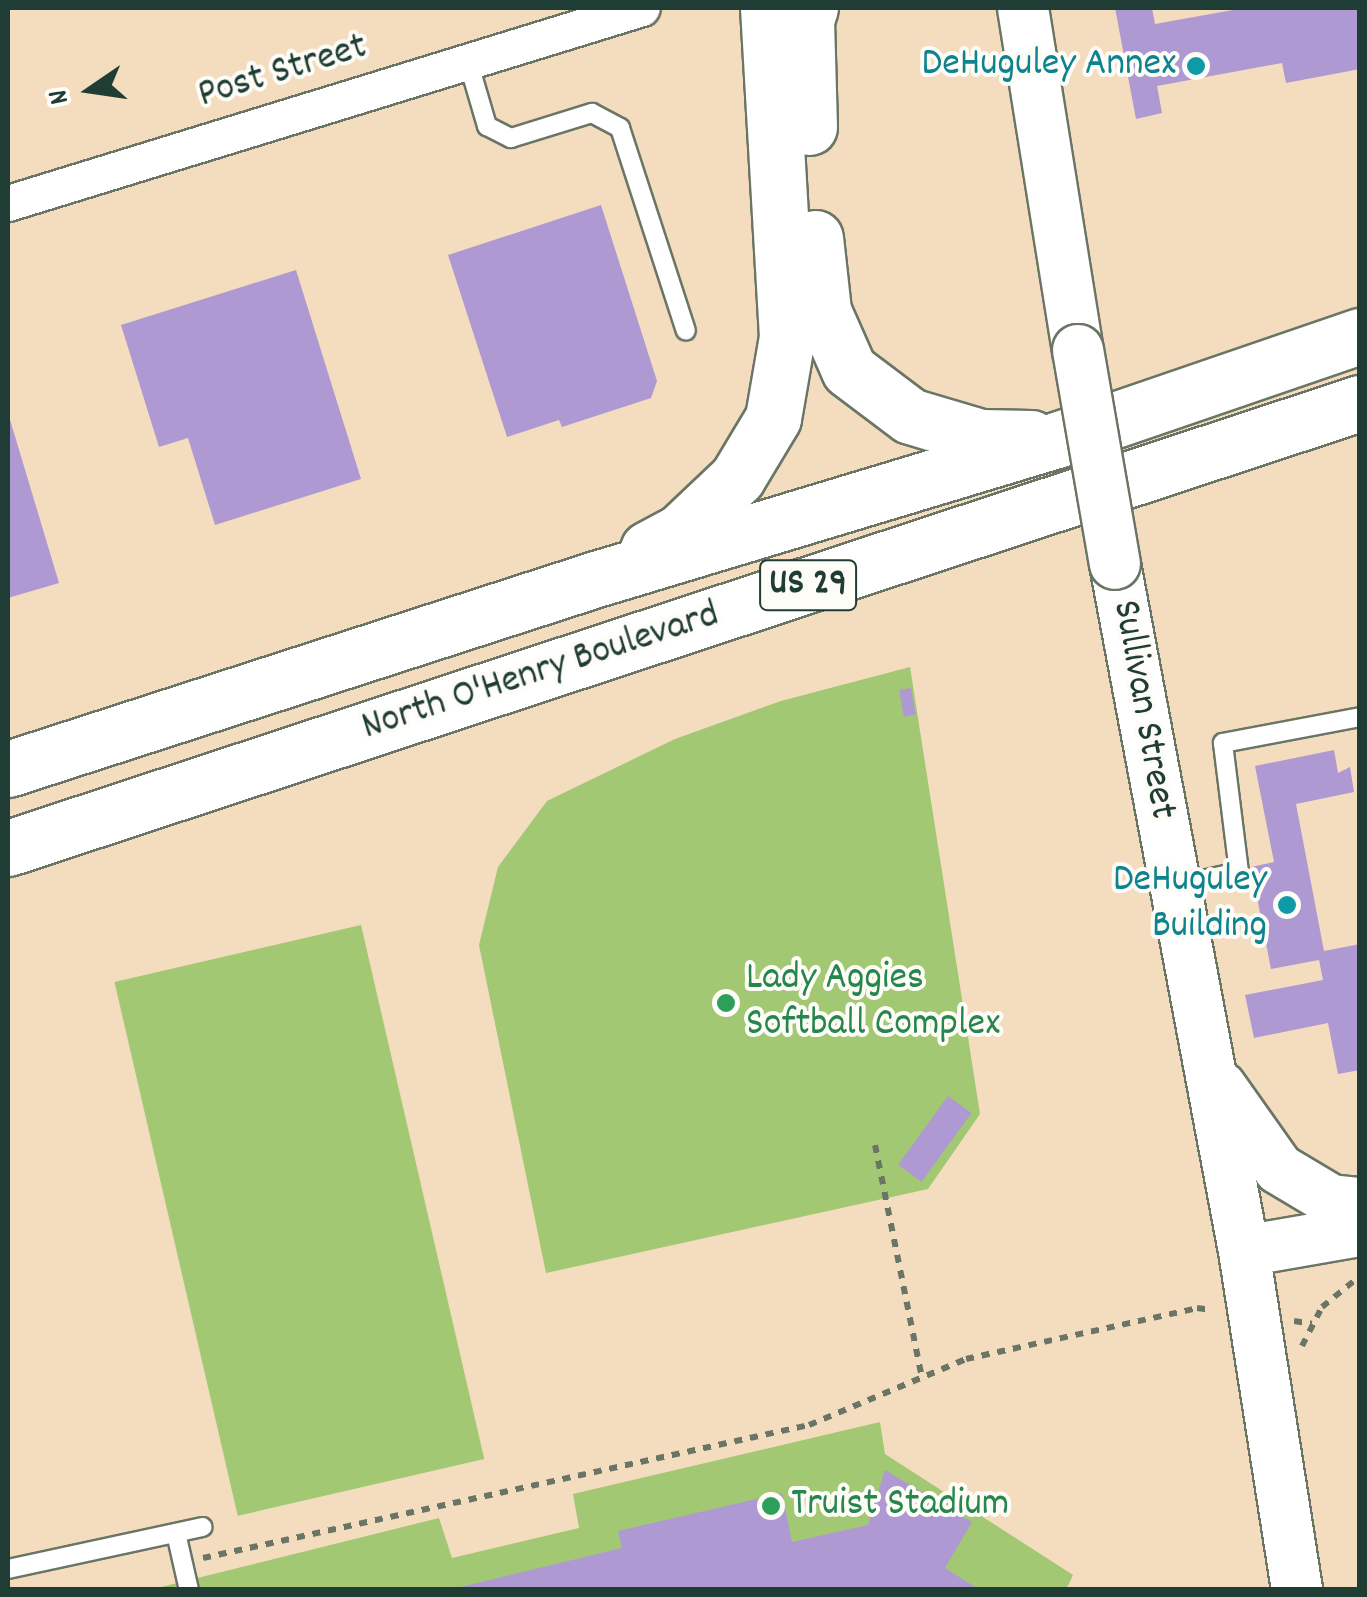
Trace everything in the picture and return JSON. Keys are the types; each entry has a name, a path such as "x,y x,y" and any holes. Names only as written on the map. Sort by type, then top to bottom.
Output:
{"highway":[{"path":"596,578 680,532 738,478 773,418 787,337 768,8"},
{"path":"810,8 806,20 812,211 823,311 849,370 910,416 982,437 1059,439"},
{"name":"North O'Henry Boulevard","path":"8,769 596,578 1059,439 1360,336"},
{"name":"North O'Henry Boulevard","path":"8,848 1360,403"}],"street":[{"name":"Post Street","path":"8,202 642,8"},
{"name":"Sullivan Street","path":"1023,8 1115,564 1244,1250 1297,1590"},
{"path":"1209,1066 1236,1114 1279,1169 1331,1200 1360,1202"},
{"path":"1244,1250 1360,1231"}],"lane":[{"path":"468,61 487,126 511,138 592,113 620,128 686,331"},
{"path":"1174,886 1239,872 1223,743 1360,718"},
{"path":"8,1570 203,1527"},
{"path":"176,1533 189,1590"}],"path":[{"path":"875,1145 922,1378"},
{"path":"1302,1361 1302,1342 1322,1306 1360,1276"},
{"path":"198,1559 809,1424 966,1360 1197,1308 1312,1324"}],"green space":[{"name":"Lady Aggies Softball Complex","path":"910,667 980,1114 928,1189 546,1273 479,945 498,867 547,801 675,739 781,701"},
{"path":"361,925 484,1459 238,1516 114,982"},
{"name":"Truist Stadium","path":"880,1422 885,1454 1073,1575 1066,1590 149,1590 439,1518 452,1558 579,1528 573,1494"}],"building":[{"name":"DeHuguley Annex","path":"1115,8 1152,8 1155,24 1244,8 1360,8 1360,69 1286,83 1282,63 1157,86 1162,113 1136,119"},
{"path":"601,205 657,381 651,398 562,427 559,420 507,437 448,255"},
{"path":"296,270 361,479 215,525 188,438 159,447 121,325"},
{"path":"8,413 59,583 8,598"},
{"path":"911,688 916,715 904,717 899,690"},
{"name":"DeHuguley Building","path":"1334,750 1338,773 1350,767 1354,792 1296,804 1324,951 1360,944 1360,1070 1338,1074 1328,1023 1254,1038 1245,995 1323,980 1319,960 1271,969 1251,867 1274,862 1255,766"},
{"path":"948,1096 971,1113 921,1182 898,1165"},
{"path":"885,1470 972,1522 945,1568 980,1590 448,1590 622,1548 618,1531 782,1493 792,1542 868,1525"}],"place":[{"name":"DeHuguley Annex","path":"1196,66"},
{"name":"DeHuguley Building","path":"1287,905"},
{"name":"Lady Aggies Softball Complex","path":"726,1003"},
{"name":"Truist Stadium","path":"771,1506"}]}
